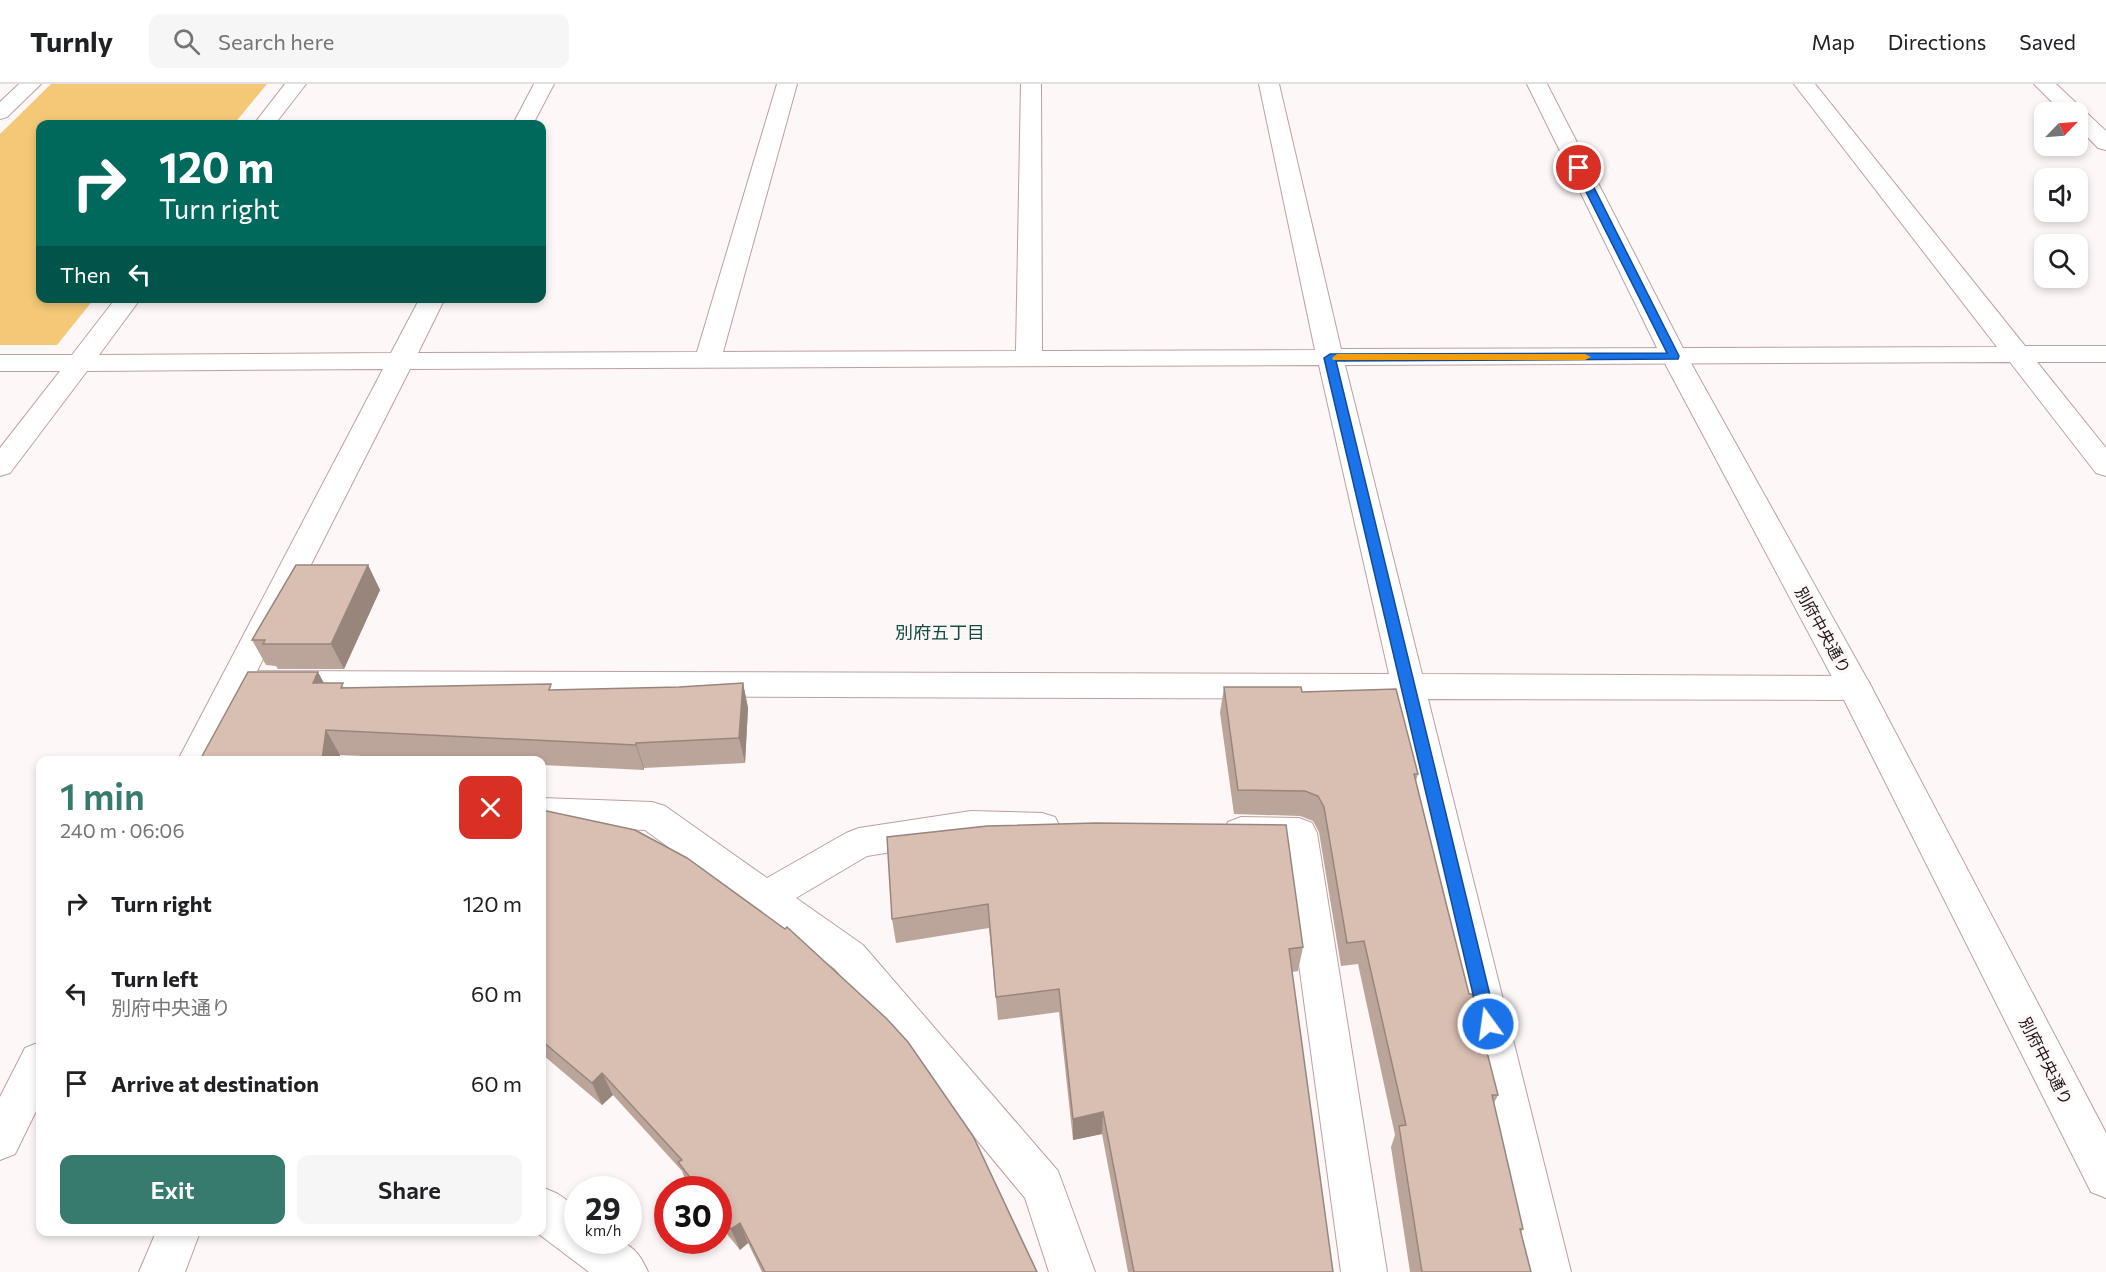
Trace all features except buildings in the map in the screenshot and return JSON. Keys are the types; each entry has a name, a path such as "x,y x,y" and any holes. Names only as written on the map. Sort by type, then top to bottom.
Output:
{"street":[{"path":"0,113 31,84"},
{"path":"267,120 296,84"},
{"path":"525,120 544,84"},
{"path":"708,360 787,84"},
{"path":"1029,359 1031,84"},
{"path":"1269,84 1407,687 1548,1272"},
{"name":"別府中央通り","path":"1537,84 1674,356 1855,688 2106,1177"},
{"path":"1804,84 2106,467"},
{"path":"2044,84 2063,102"},
{"path":"2088,126 2106,143"},
{"path":"0,467 125,303"},
{"path":"197,756 430,303"},
{"path":"0,363 2106,354"},
{"path":"235,683 1855,688"},
{"path":"546,812 652,816 849,957 1043,1186 1072,1272"},
{"path":"766,897 859,843 971,825 1076,828"},
{"path":"1205,831 1299,833 1364,1272"},
{"path":"0,1140 36,1069"},
{"path":"546,1212 564,1226"},
{"path":"162,1272 176,1236"},
{"path":"602,1254 625,1272"}],"shaded area":[{"path":"51,84 267,84 237,120 36,120 36,303 91,303 57,345 0,345 0,134"}],"slow traffic":[{"path":"1337,358 1585,357"}],"district":[{"name":"別府五丁目","path":"940,633"}],"route":[{"path":"1488,1024 1330,358 1674,356 1579,168"}]}
